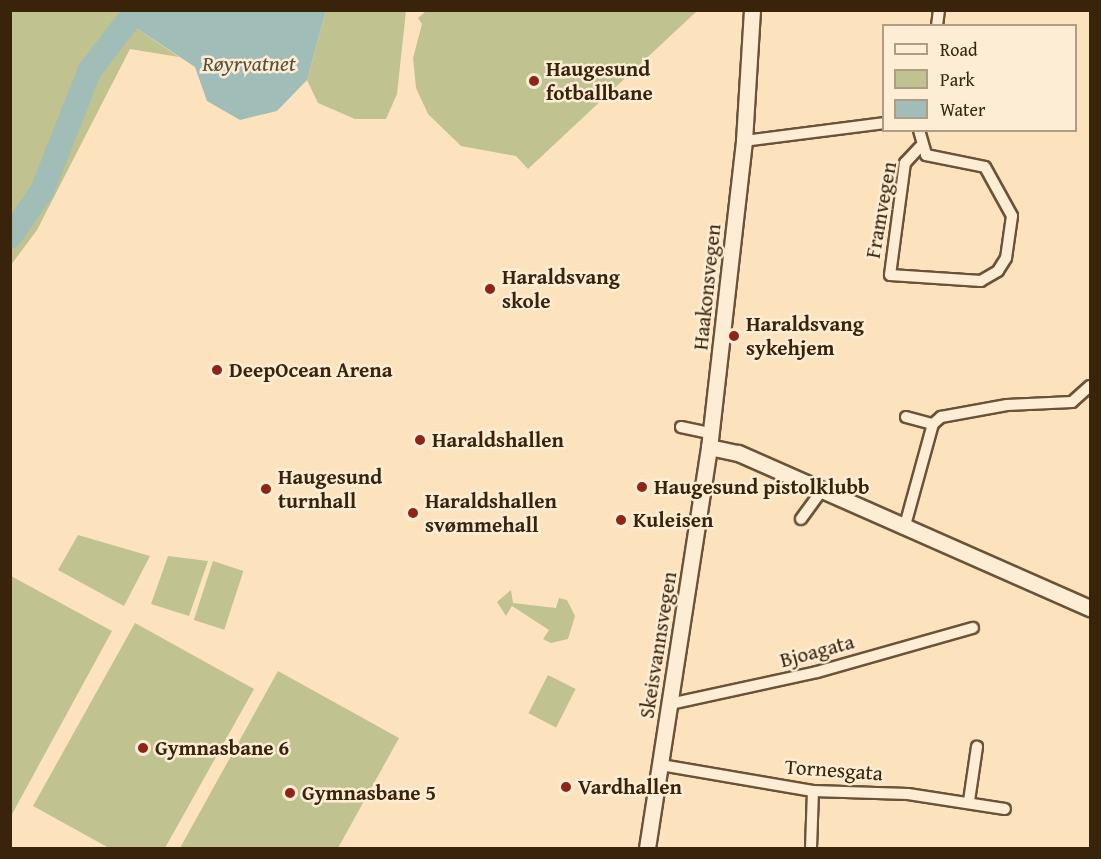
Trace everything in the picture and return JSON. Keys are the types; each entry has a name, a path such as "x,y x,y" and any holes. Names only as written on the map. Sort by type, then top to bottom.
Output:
{"street":[{"name":"Haakonsvegen","path":"710,440 744,141 752,10"},
{"path":"744,141 882,123"},
{"name":"Framvegen","path":"919,132 920,147 930,157 985,167 997,182 1012,216 1006,258 998,271 981,281 890,275 905,163 920,147"},
{"path":"904,528 933,424 952,413 1072,402 1090,386"},
{"path":"906,417 933,424"},
{"path":"681,427 904,528 1090,608"},
{"name":"Skeisvannsvegen","path":"647,849 710,440"},
{"path":"801,519 822,490"},
{"name":"Bjoagata","path":"670,704 818,672 973,628"},
{"path":"969,801 976,747"},
{"name":"Tornesgata","path":"661,765 813,791 969,801 1005,809"},
{"path":"811,849 813,791"}],"green space":[{"path":"697,10 528,169 516,156 461,146 428,114 416,88 413,58 422,24 418,18 426,11"},
{"path":"11,11 125,11 127,22 179,57 130,49 37,230 11,265"},
{"path":"326,11 406,11 397,94 386,119 355,119 318,103 307,80"},
{"path":"78,535 150,556 124,606 58,570"},
{"path":"168,556 208,561 189,616 151,604"},
{"path":"213,561 243,571 224,630 194,620"},
{"path":"11,576 112,631 11,816"},
{"path":"511,590 513,603 556,608 559,598 567,600 575,616 568,639 551,643 543,639 549,630 512,606 506,616 497,602"},
{"name":"Gymnasbane 6","path":"135,623 254,689 165,848 109,848 33,806"},
{"name":"Gymnasbane 5","path":"278,671 399,738 338,848 180,848"},
{"path":"548,675 576,689 556,727 528,713"}],"water":[{"name":"Røyrvatnet","path":"125,10 326,11 307,80 277,111 240,120 207,101 195,67 127,22"}],"waterway":[{"path":"10,237 42,191 90,70 127,22"}],"place":[{"name":"Haugesund fotballbane","path":"534,81"},
{"name":"Haraldsvang skole","path":"490,289"},
{"name":"Haraldsvang sykehjem","path":"734,336"},
{"name":"DeepOcean Arena","path":"217,370"},
{"name":"Haraldshallen","path":"420,440"},
{"name":"Haugesund pistolklubb","path":"642,487"},
{"name":"Haugesund turnhall","path":"266,489"},
{"name":"Haraldshallen svømmehall","path":"413,513"},
{"name":"Kuleisen","path":"621,520"},
{"name":"Gymnasbane 6","path":"143,748"},
{"name":"Vardhallen","path":"566,787"},
{"name":"Gymnasbane 5","path":"290,793"}]}
